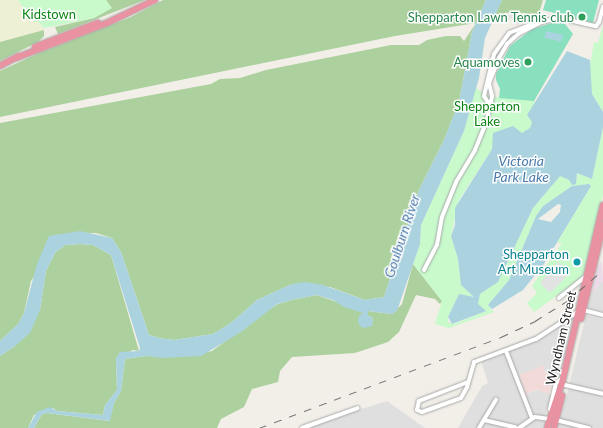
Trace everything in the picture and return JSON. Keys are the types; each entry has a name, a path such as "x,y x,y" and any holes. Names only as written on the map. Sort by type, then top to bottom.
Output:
{"highway":[{"path":"0,66 52,42 112,20 156,0"},
{"name":"Wyndham Street","path":"547,428 553,420 565,385 603,206"},
{"name":"Wyndham Street","path":"591,267 603,226"},
{"name":"Wyndham Street","path":"554,428 553,413 581,310 584,288 589,276"}],"street":[{"path":"490,97 485,94 491,61 502,41 518,28 560,18 597,25 603,7"},
{"path":"424,270 438,242 442,217 456,182 476,149 490,104 490,78 507,44 522,31 543,21"},
{"path":"559,298 589,276"},
{"path":"578,283 584,288"},
{"path":"468,382 419,400 416,408 422,412 461,398 468,382 474,362 536,339 581,310 603,315"},
{"path":"506,350 533,418"},
{"path":"553,413 550,409 557,380 563,378"},
{"path":"556,385 560,390"},
{"path":"565,385 603,394"},
{"path":"479,428 496,400"},
{"path":"302,428 358,408"},
{"path":"484,420 519,428 533,418 553,420 589,428"}],"shaded area":[{"path":"517,12 522,23 516,25 514,18 502,20 504,15"},
{"path":"602,261 603,281 592,292 598,265"},
{"path":"558,262 571,272 550,293 540,283"},
{"path":"603,281 603,312 588,308 592,292"},
{"path":"572,311 573,323 560,376 543,371 527,394 540,389 551,395 542,428 458,428 482,386 488,383 480,357 538,335"},
{"path":"586,315 603,319 603,428 559,428"},
{"path":"545,365 544,372 554,374 549,394 539,391 539,389 526,394 519,375"},
{"path":"387,401 425,428 310,428 355,411"}],"green space":[{"path":"0,0 18,0 34,22 38,22 44,30 0,42"},
{"name":"Kidstown","path":"18,0 106,0 112,8 94,18 44,28 38,22 34,22"},
{"path":"106,0 145,0 58,34 55,27 94,18 111,8"},
{"path":"163,0 486,0 476,23 395,36 0,117 0,71 39,53 131,17"},
{"path":"502,0 543,0 538,16 517,12 505,13 500,19 492,21"},
{"name":"Shepparton Lawn Tennis club","path":"546,0 599,0 593,23 543,10"},
{"name":"Aquamoves","path":"555,22 565,24 573,34 534,101 499,98 500,89 496,80 496,74 510,46 532,29"},
{"path":"476,23 472,32 459,102 444,140 419,190 384,297 365,300 330,287 292,284 257,300 231,323 213,334 174,340 159,338 149,335 121,252 112,238 96,233 63,234 31,281 24,313 18,324 0,341 0,123 211,84 220,79 240,78 266,70 391,45 419,45 427,40 446,36 460,36 464,41"},
{"path":"603,25 603,112 592,94 589,70 594,42 598,43"},
{"path":"44,30 44,36 38,42 0,61 0,42"},
{"name":"Shepparton Lake","path":"476,88 488,96 534,101 536,103 527,115 532,122 529,130 522,133 514,128 493,141 492,149 459,200 451,236 458,259 461,285 474,297 459,294 448,317 448,322 454,324 486,311 477,304 480,294 498,282 533,208 560,176 569,180 578,177 577,173 592,179 603,127 603,195 584,276 534,312 527,303 537,293 532,286 562,243 557,243 591,186 589,184 572,186 543,206 536,216 509,280 488,305 494,312 449,328 435,324 442,301 413,264 420,244 421,225 464,131"},
{"path":"65,245 93,245 111,255 139,351 133,350 116,358 117,390 105,405 103,415 57,411 53,408 34,415 28,428 0,428 0,356 15,346 40,310 46,271 55,253"},
{"path":"413,264 442,301 440,304 435,299 416,295 399,332 388,342 355,353 292,357 280,371 278,382 252,389 244,407 221,419 217,428 34,428 42,414 47,413 109,421 114,403 121,391 125,359 146,356 179,357 212,351 259,316 278,304 317,295 359,310 373,322 372,317 368,316 368,311 392,314 402,304"}],"water":[{"path":"486,0 502,0 485,38 479,78 464,131 421,225 420,244 397,311 392,314 368,311 368,316 372,317 373,322 372,326 364,328 360,326 358,321 359,316 363,313 344,307 333,300 317,295 277,304 241,332 201,356 162,358 147,356 125,359 121,391 114,403 110,421 47,413 42,414 34,428 28,428 37,412 50,407 57,411 103,415 105,405 117,390 116,358 120,352 139,351 140,348 111,255 93,245 80,244 65,245 55,253 46,271 40,310 30,333 0,356 0,341 18,324 24,313 37,264 49,236 80,231 112,238 121,252 149,335 159,338 174,340 213,334 231,323 257,300 292,284 305,282 323,285 365,300 384,297 419,190 444,140 459,102 472,32"},
{"path":"546,31 563,35 561,42 544,38"},
{"name":"Victoria Park Lake","path":"567,51 590,60 592,94 603,112 603,127 592,179 577,173 576,184 572,185 569,180 560,176 533,208 498,282 480,294 478,304 486,311 452,324 448,317 459,294 474,297 461,285 458,259 451,236 455,225 455,208 492,149 493,133 513,126 522,133 530,128 532,122 527,115"},
{"path":"589,184 591,186 544,264 523,290 492,309 488,305 509,280 536,216 543,206 572,186","holes":["558,204 561,205 560,212 551,222 538,219"]}],"railway":[{"path":"259,428 501,337 535,321 567,301 603,270"}],"place":[{"name":"Shepparton Lawn Tennis club","path":"582,17"},
{"name":"Aquamoves","path":"528,62"},
{"name":"Shepparton Art Museum","path":"577,262"}],"water label":[{"name":"Goulburn River","path":"402,236"}]}
